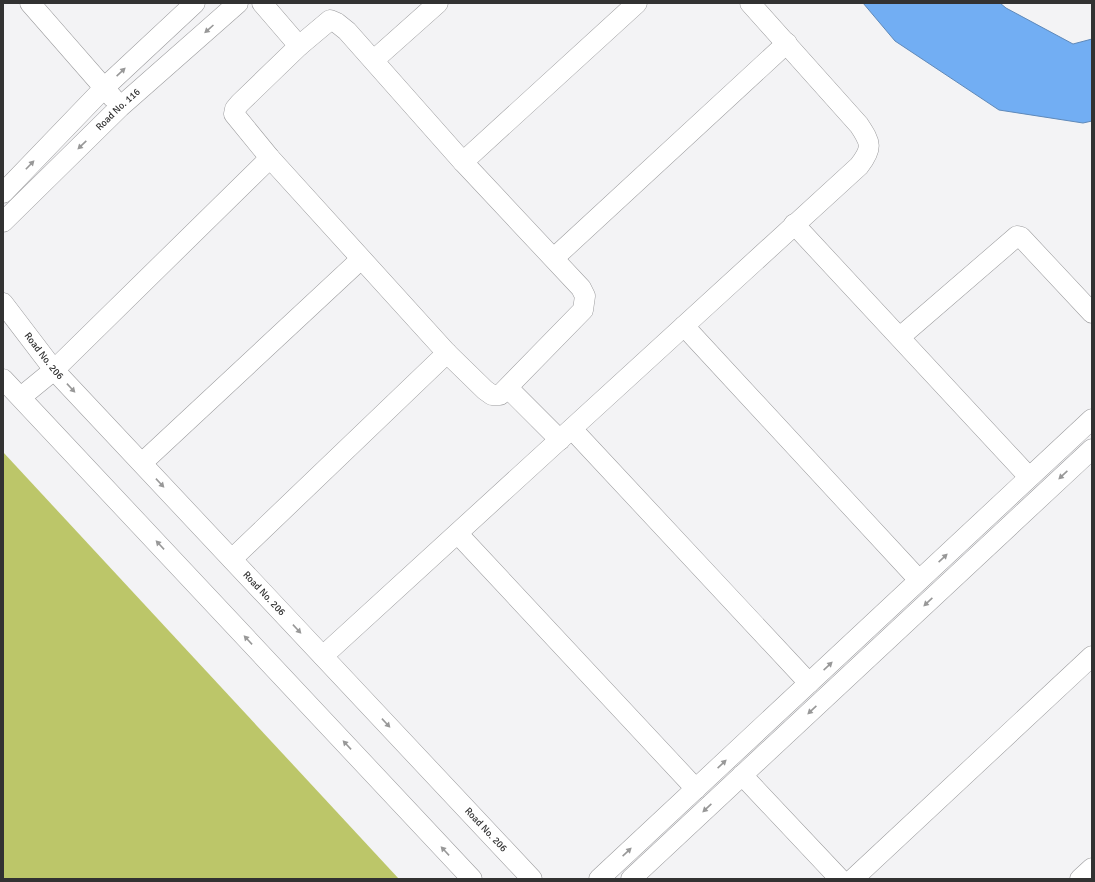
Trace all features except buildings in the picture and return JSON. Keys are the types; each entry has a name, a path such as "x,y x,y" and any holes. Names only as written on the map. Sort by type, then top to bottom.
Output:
{"street":[{"path":"30,3 105,87 120,108"},
{"path":"3,193 105,87 194,3"},
{"name":"Road No. 116","path":"3,222 120,108 238,3"},
{"path":"262,3 298,46"},
{"path":"374,60 438,3"},
{"path":"464,162 636,3"},
{"path":"323,656 859,166 866,156 870,147 868,138 859,125 750,3"},
{"path":"330,20 337,23 347,31 464,162 581,288 585,296 583,310 500,395 492,396 447,353 360,260 270,158 234,114 235,109 298,46 330,20"},
{"path":"554,258 787,43"},
{"path":"21,397 54,370 270,158"},
{"path":"794,224 1029,478"},
{"path":"900,337 1017,236 1021,237 1092,313"},
{"path":"142,463 360,260"},
{"name":"Road No. 206","path":"3,303 54,370 532,879"},
{"path":"684,326 919,580"},
{"path":"232,559 447,353"},
{"path":"3,379 472,879"},
{"path":"508,388 566,435 809,683"},
{"path":"599,879 1092,419"},
{"path":"631,879 1092,449"},
{"path":"458,534 696,789"},
{"path":"853,879 1092,656"},
{"path":"742,775 840,879"},
{"path":"1080,879 1092,868"}],"green space":[{"path":"3,452 399,879 3,879"}],"water":[{"path":"863,3 1000,3 1006,8 1073,44 1092,39 1092,121 1083,123 999,110 895,41"}]}
